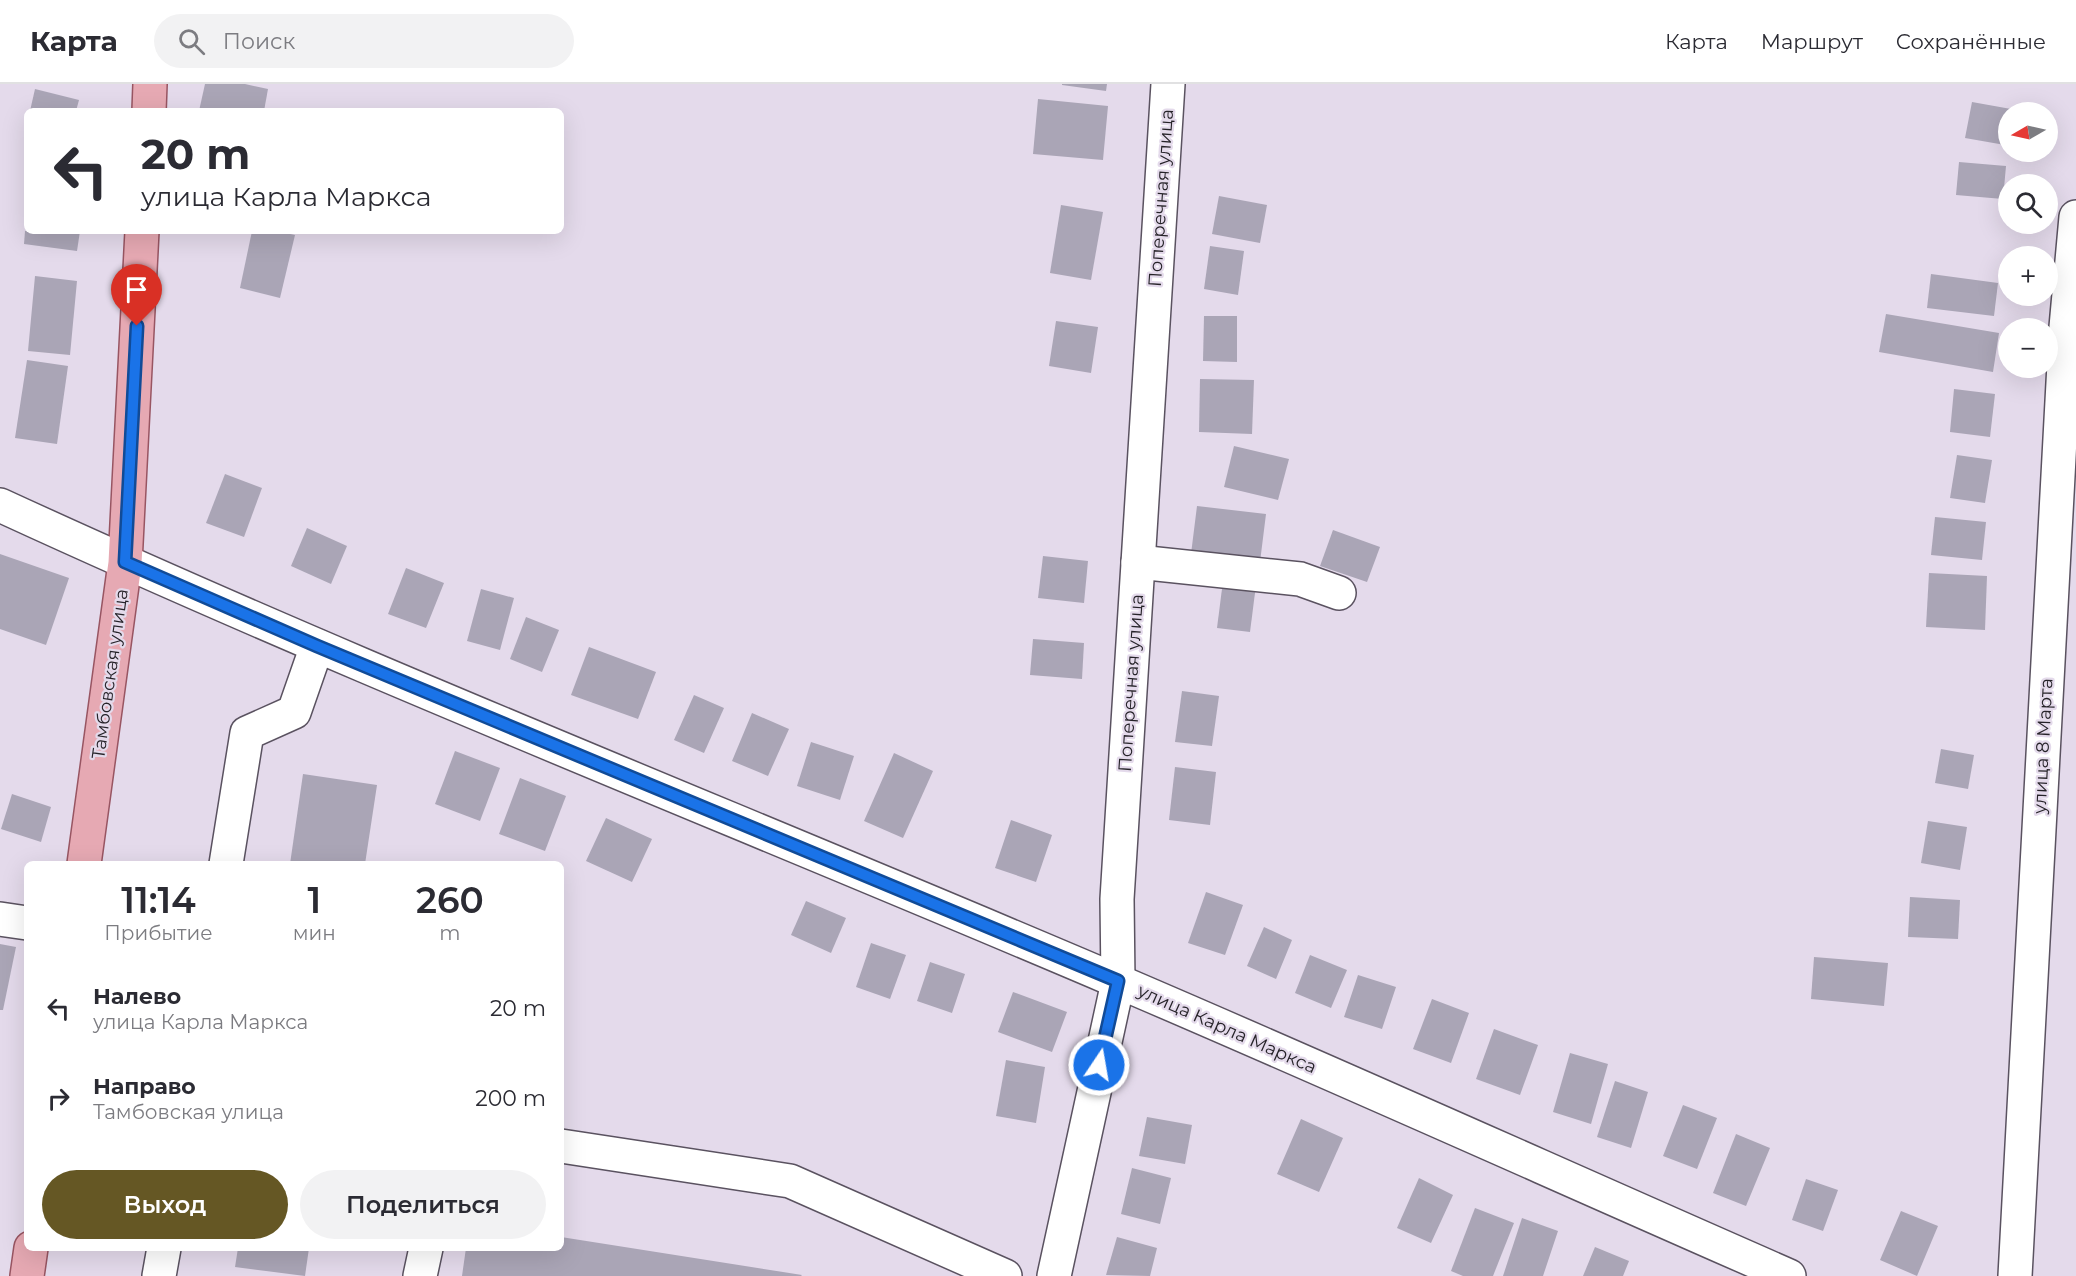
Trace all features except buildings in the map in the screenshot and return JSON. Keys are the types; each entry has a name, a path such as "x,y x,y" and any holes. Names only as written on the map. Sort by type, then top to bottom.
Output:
{"main road":[{"path":"149,108 150,84"},
{"name":"Тамбовская улица","path":"84,861 125,562 142,234"},
{"path":"27,1276 31,1251"}],"street":[{"name":"Поперечная улица","path":"1054,1276 1118,981 1118,899 1168,84"},
{"name":"улица 8 Марта","path":"2015,1276 2066,327 2076,217"},
{"name":"улица Карла Маркса","path":"0,505 317,646 1118,981 1789,1276"},
{"path":"1138,562 1300,579 1340,593"},
{"path":"226,861 247,733 294,712 317,646"},
{"path":"0,919 24,923"},
{"path":"564,1146 790,1181 1005,1276"},
{"path":"159,1276 163,1251"},
{"path":"420,1276 425,1251"}],"route":[{"path":"137,326 125,562 317,646 1118,981 1099,1065"}]}
